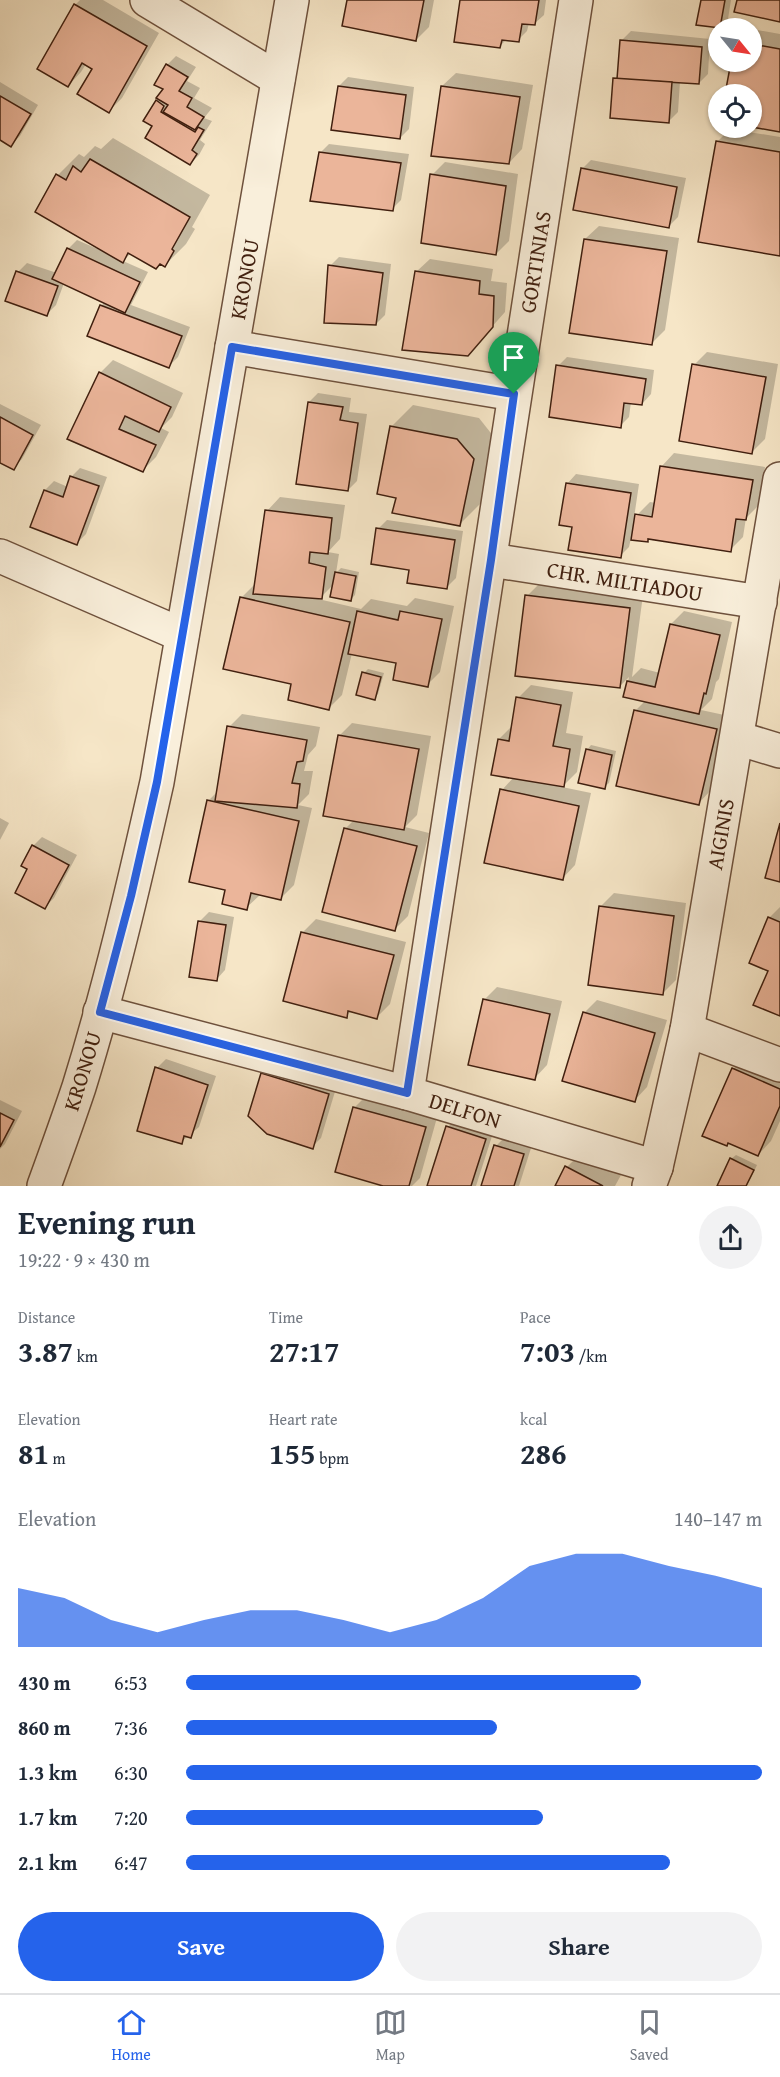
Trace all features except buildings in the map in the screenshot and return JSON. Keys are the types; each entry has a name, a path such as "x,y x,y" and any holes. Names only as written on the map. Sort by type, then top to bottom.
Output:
{"street":[{"path":"147,0 278,79"},
{"name":"KRONOU","path":"44,1186 79,1087 100,1012 131,896 157,782 292,0"},
{"name":"GORTINIAS","path":"407,1093 576,0"},
{"path":"232,347 514,394"},
{"name":"AIGINIS","path":"652,1177 687,1030 780,479"},
{"path":"0,556 182,635"},
{"name":"CHR. MILTIADOU","path":"491,560 760,602"},
{"path":"736,738 780,751"},
{"name":"DELFON","path":"100,1012 407,1093 652,1177"},
{"path":"687,1030 780,1065"}],"route":[{"path":"232,347 514,394 491,560 407,1093 100,1012 131,896 157,782 232,347"}]}
